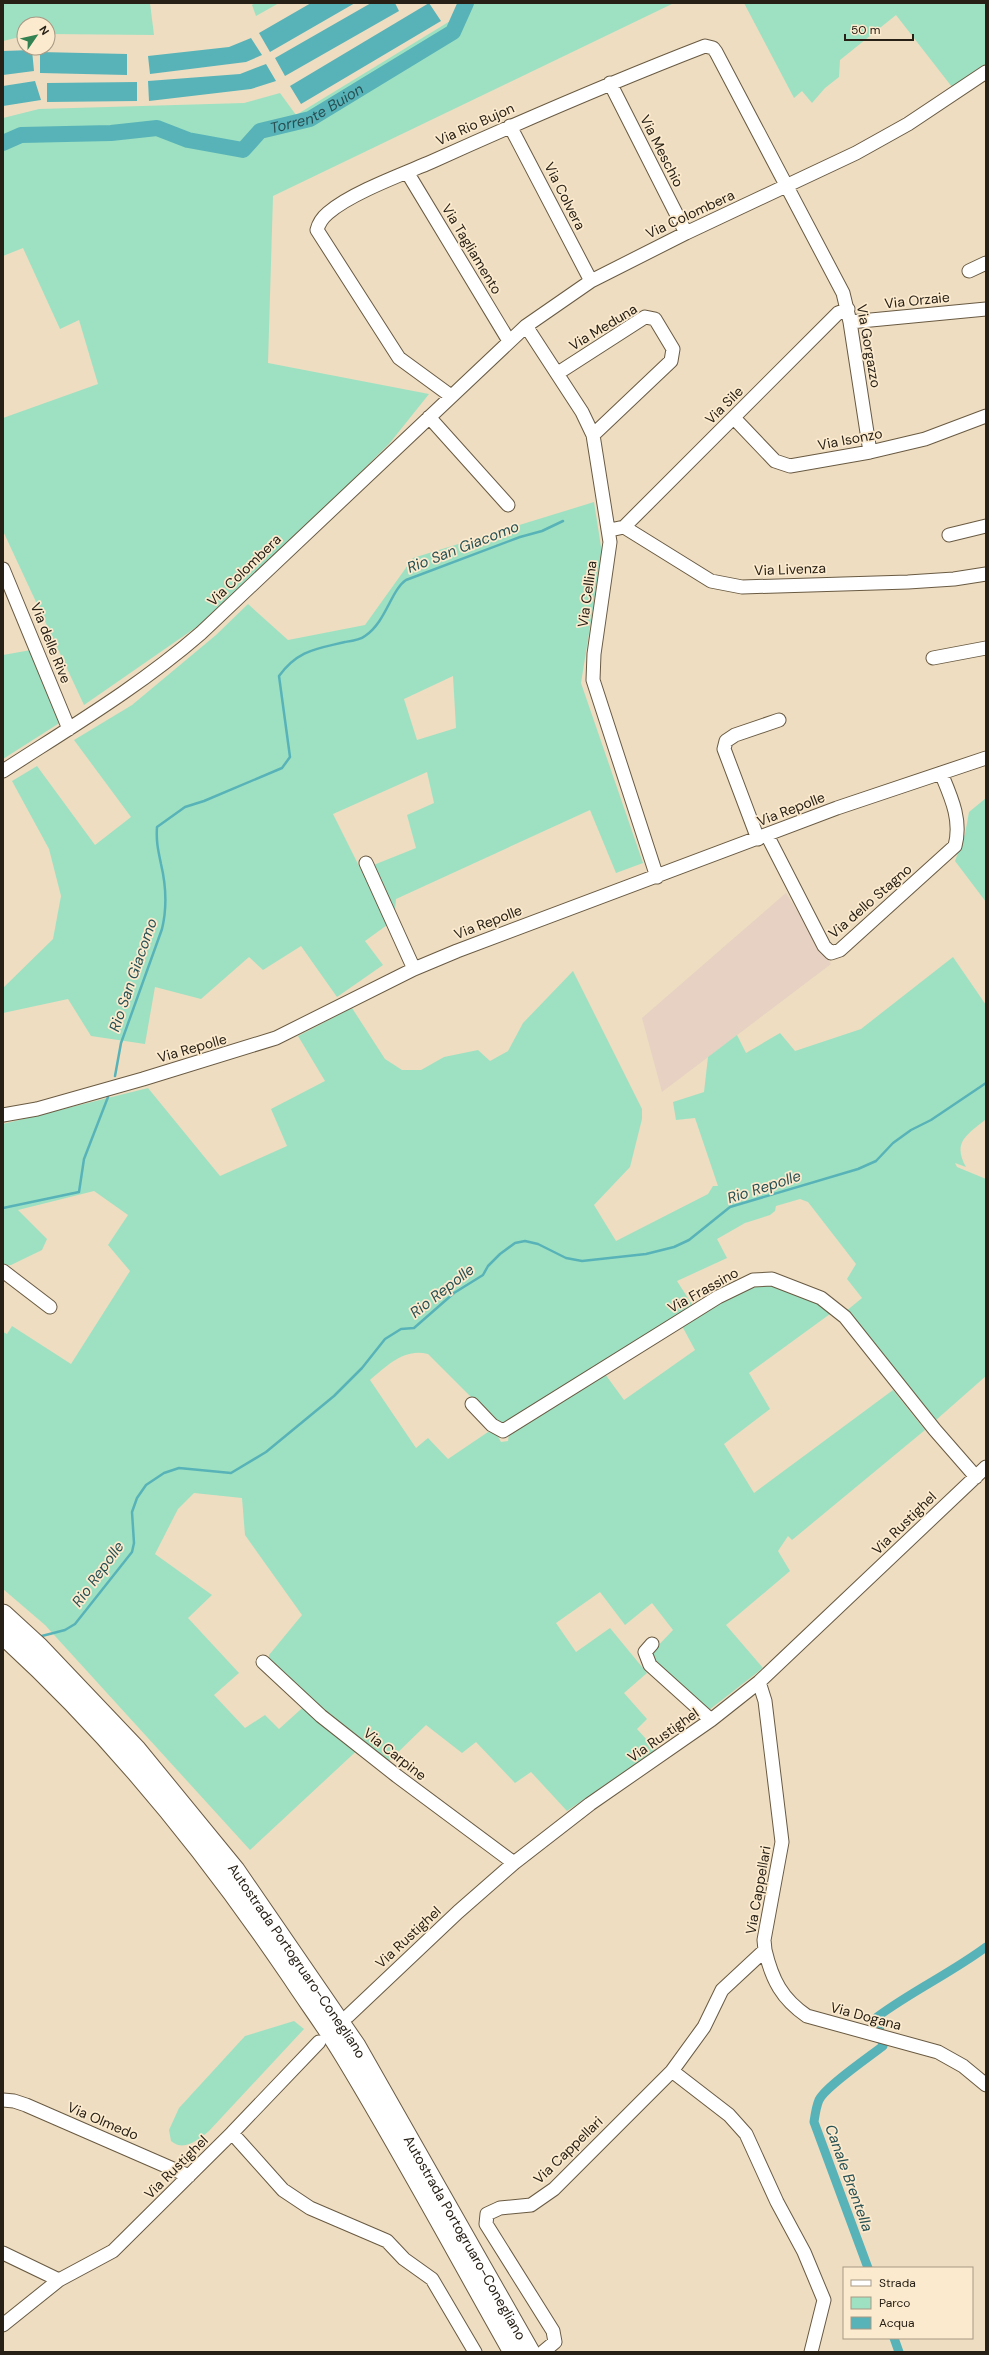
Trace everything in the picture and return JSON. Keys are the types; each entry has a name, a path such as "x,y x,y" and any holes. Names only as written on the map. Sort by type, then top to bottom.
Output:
{"highway":[{"name":"Autostrada Portogruaro-Conegliano","path":"3,1614 44,1663 67,1696 164,1807 223,1880 275,1952 343,2053 513,2352"},
{"name":"Autostrada Portogruaro-Conegliano","path":"3,1635 44,1663 136,1749 235,1870 356,2046 530,2352"}],"street":[{"name":"Via Rio Bujon","path":"450,396 399,358 317,230 319,222 329,212 365,192 407,172 510,126 610,83 704,46 712,48 786,187"},
{"name":"Via Colombera","path":"3,770 69,729 163,666 201,634 450,396 526,326 591,281 686,233 856,153 908,124 986,72"},
{"name":"Via Meschio","path":"610,83 686,233"},
{"name":"Via Colvera","path":"510,126 591,281"},
{"name":"Via Tagliamento","path":"407,172 509,342"},
{"name":"Via Gorgazzo","path":"786,187 815,238 842,293 849,315 870,452"},
{"path":"969,271 986,263"},
{"name":"Via Orzaie","path":"849,315 986,309"},
{"name":"Via Sile","path":"624,527 838,313 849,315"},
{"name":"Via Meduna","path":"558,373 645,317 655,319 673,349 671,361 593,436"},
{"name":"Via Cellina","path":"526,326 582,412 593,436 610,530 610,542 594,654 593,680 657,877"},
{"name":"Via Isonzo","path":"734,418 775,461 782,465 790,466 870,452 924,439 986,416"},
{"path":"429,417 508,505"},
{"path":"949,535 986,526"},
{"path":"610,530 624,527"},
{"name":"Via Livenza","path":"624,527 711,580 742,586 908,582 954,579 986,574"},
{"name":"Via delle Rive","path":"3,569 69,729"},
{"path":"932,658 986,648"},
{"path":"762,837 724,749 726,741 735,735 779,720"},
{"name":"Via Repolle","path":"3,1115 37,1109 251,1047 276,1038 414,969 837,808 986,758"},
{"name":"Via dello Stagno","path":"762,837 824,946 830,953 840,950 955,846 958,834 958,821 941,774"},
{"path":"366,864 414,969"},
{"path":"3,1271 50,1307"},
{"name":"Via Frassino","path":"472,1404 492,1425 503,1430 718,1297 753,1280 772,1279 821,1298 846,1317 935,1430 976,1477"},
{"name":"Via Rustighel","path":"348,2016 458,1912 514,1862 590,1804 711,1720 759,1682 986,1467"},
{"path":"652,1644 645,1652 650,1664 711,1720"},
{"name":"Via Carpine","path":"263,1662 321,1716 397,1776 514,1862"},
{"name":"Via Cappellari","path":"544,2352 555,2342 553,2331 489,2230 485,2219 487,2214 500,2208 531,2205 554,2189 672,2071 704,2027 722,1990 765,1950 764,1940 782,1842 765,1701 759,1682"},
{"name":"Via Dogana","path":"765,1950 770,1972 775,1983 799,2011 814,2018 938,2052 954,2060 986,2085"},
{"name":"Via Rustighel","path":"3,2325 59,2280 113,2252 232,2133 319,2042"},
{"path":"672,2071 729,2115 746,2134 777,2202 804,2252 824,2300 811,2352"},
{"name":"Via Olmedo","path":"3,2100 20,2103 189,2176"},
{"path":"232,2133 283,2190 310,2208 387,2241 404,2259 432,2279 475,2352"},
{"path":"3,2253 59,2280"}],"shaded area":[{"path":"786,893 831,964 662,1092 642,1018"}],"green space":[{"path":"3,3 150,3 154,35 56,34 56,16 16,16 16,38 3,41"},
{"path":"255,3 279,3 256,16 252,5"},
{"path":"461,3 674,3 273,196 268,363 429,394 389,444 224,608 84,705 3,531 3,418 98,384 79,320 60,329 23,248 3,256 3,118 39,109 244,103 280,93 296,115 455,18"},
{"path":"744,3 986,3 986,67 952,87 896,15 840,60 839,77 825,88 812,103 802,91 794,98"},
{"path":"594,502 602,553 581,683 643,863 616,873 590,810 396,899 394,920 365,941 383,965 337,997 301,946 263,970 249,957 201,999 155,987 145,1044 91,1036 68,999 3,1013 3,988 53,939 61,896 49,849 12,781 37,766 95,845 131,817 74,740 132,705 216,635 248,604 288,640 365,625 413,558","holes":["453,676 456,728 417,740 404,699","427,772 434,803 407,815 416,848 361,870 333,814"]},
{"path":"31,650 61,722 3,759 3,655"},
{"path":"986,798 986,902 955,861 965,834 969,812"},
{"path":"953,957 986,1005 986,1119 968,1135 961,1145 962,1158 966,1167 955,1163 957,1167 986,1179 986,1376 936,1420 872,1342 845,1312 862,1298 847,1279 856,1264 808,1202 800,1199 776,1206 775,1211 770,1215 745,1223 717,1239 727,1258 677,1281 693,1306 502,1425 492,1418 428,1354 411,1353 397,1359 370,1380 416,1448 428,1438 448,1459 488,1432 496,1433 501,1442 508,1441 509,1434 605,1374 624,1400 695,1350 682,1326 743,1290 769,1284 817,1299 830,1314 749,1373 770,1409 724,1444 754,1493 893,1390 925,1430 792,1540 788,1536 778,1551 790,1571 726,1625 763,1668 709,1710 650,1659 652,1652 673,1630 652,1603 625,1625 600,1592 556,1623 576,1652 610,1628 647,1673 624,1693 647,1719 637,1729 656,1750 567,1811 531,1772 515,1783 476,1742 462,1753 426,1725 388,1762 364,1744 250,1850 45,1625 3,1589 3,1332 7,1334 12,1326 71,1364 130,1271 108,1245 128,1215 94,1191 18,1210 47,1239 42,1250 11,1265 3,1266 3,1124 148,1088 220,1176 287,1146 271,1109 325,1081 298,1036 352,1008 385,1059 402,1070 421,1070 444,1057 478,1050 490,1061 508,1051 523,1023 573,971 642,1109 642,1119 630,1167 594,1205 616,1241 708,1194 713,1186 718,1186 695,1118 676,1120 673,1102 704,1092 708,1057 737,1035 746,1053 780,1033 795,1051 861,1029","holes":["194,1493 242,1498 245,1535 302,1615 269,1655 269,1663 310,1701 279,1729 265,1715 245,1728 214,1695 239,1673 188,1618 212,1595 155,1554 178,1509"]},
{"path":"294,2021 304,2029 209,2131 191,2144 181,2145 171,2141 169,2130 179,2108 245,2036"}],"water":[{"path":"311,3 355,3 270,52 259,33"},
{"path":"371,3 395,3 399,11 285,76 275,58"},
{"path":"429,3 441,21 301,104 290,86"},
{"path":"251,38 262,55 246,62 150,74 148,56 229,47"},
{"path":"3,51 16,51 16,56 33,56 34,71 3,75"},
{"path":"56,52 127,54 127,75 40,73 40,56 56,56"},
{"path":"266,64 276,81 251,89 149,101 148,81 240,74"},
{"path":"35,81 41,100 3,106 3,86"},
{"path":"137,82 137,101 47,102 47,83"}],"waterway":[{"name":"Torrente Buion","path":"3,143 21,135 111,133 157,128 188,140 243,150 260,131 310,119 453,32 466,3"},
{"name":"Rio San Giacomo","path":"115,1076 121,1043 164,921 165,888 158,846 157,827 185,807 204,801 282,768 290,757 279,676 286,667 308,652 356,640 365,636 378,623 396,591 406,580 520,537 542,531 563,521"},
{"name":"Rio Repolle","path":"38,1637 65,1630 75,1624 132,1552 134,1543 132,1512 137,1498 146,1485 164,1473 179,1468 231,1473 266,1452 334,1396 362,1368 385,1339 401,1329 414,1328 454,1293 483,1275 488,1266 500,1254 515,1243 525,1241 538,1244 566,1258 582,1261 646,1254 674,1247 689,1240 730,1207 858,1169 876,1161 893,1143 911,1130 931,1120 986,1083"},
{"name":"Rio San Giacomo","path":"3,1208 79,1192 84,1159 108,1097"},
{"name":"Canale Brentella","path":"868,2267 814,2122 819,2100 823,2094 838,2080 883,2046 877,2017 986,1947"},
{"name":"Canale Brentella","path":"894,2339 899,2352"}]}
